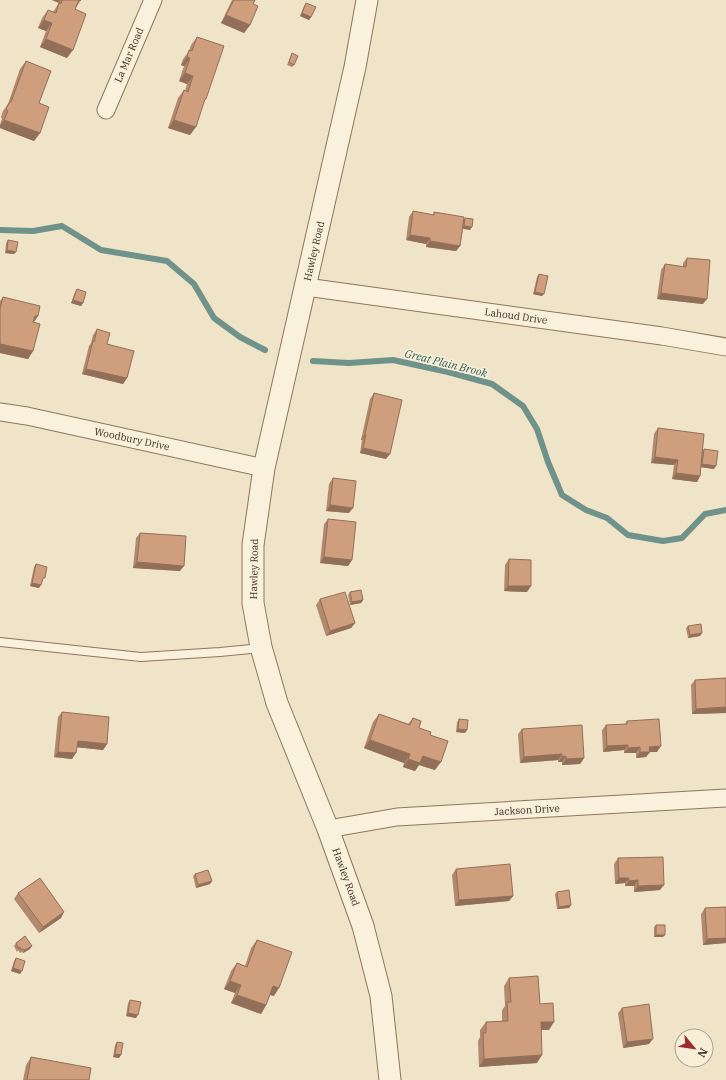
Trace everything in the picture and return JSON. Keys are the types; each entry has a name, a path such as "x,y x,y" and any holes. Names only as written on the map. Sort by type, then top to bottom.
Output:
{"street":[{"name":"La Mar Road","path":"106,110 153,0"},
{"name":"Hawley Road","path":"367,0 356,67 264,468 253,545 253,603 261,647 277,703 328,829 363,926 381,996 390,1080"},
{"name":"Lahoud Drive","path":"306,287 662,336 726,347"},
{"name":"Woodbury Drive","path":"0,412 27,416 264,468"},
{"name":"Jackson Drive","path":"328,829 396,817 726,798"}],"lane":[{"path":"0,642 141,657 220,652 261,647"}],"building":[{"path":"62,0 79,0 75,9 86,14 73,50 46,39 52,23 44,20 48,10 56,13 59,3 61,4"},
{"path":"234,0 255,0 253,4 258,6 250,25 226,15"},
{"path":"306,3 316,7 311,17 302,13"},
{"path":"197,37 224,46 196,127 174,120 184,90 188,92 193,76 185,73 190,58 187,57 189,50 192,51"},
{"path":"292,53 298,56 294,65 289,62"},
{"path":"26,61 51,71 39,103 49,107 40,133 4,120 8,111 6,109 11,102"},
{"path":"413,211 434,215 434,212 464,217 460,246 430,241 430,238 410,235"},
{"path":"465,218 473,219 472,227 464,226"},
{"path":"8,240 18,242 16,252 7,250"},
{"path":"687,258 710,260 707,299 661,293 665,264 686,267"},
{"path":"539,274 548,276 544,294 535,292"},
{"path":"77,289 86,292 83,303 73,300"},
{"path":"3,297 40,306 38,316 35,316 33,322 40,324 33,351 0,344 0,309"},
{"path":"97,329 110,333 107,344 134,351 127,378 86,369"},
{"path":"374,393 402,400 390,454 363,448"},
{"path":"658,428 704,434 700,476 676,473 678,460 655,457"},
{"path":"704,449 718,451 716,466 702,464"},
{"path":"333,478 356,481 353,508 330,505"},
{"path":"328,519 356,522 352,560 324,557"},
{"path":"140,533 186,536 184,566 137,562"},
{"path":"509,559 531,560 531,586 508,586"},
{"path":"36,564 47,567 45,578 43,578 41,585 32,583"},
{"path":"361,590 363,600 352,602 350,592"},
{"path":"345,592 355,623 330,631 320,599"},
{"path":"701,624 702,633 690,635 688,626"},
{"path":"726,678 726,707 696,709 695,680"},
{"path":"62,712 109,717 107,744 78,741 76,753 58,752"},
{"path":"379,714 410,725 413,718 421,721 419,728 431,732 430,735 448,741 441,762 423,756 420,763 408,759 410,754 370,740"},
{"path":"459,719 468,720 467,730 458,729"},
{"path":"659,719 661,746 649,747 650,752 640,752 640,747 628,748 628,745 607,746 606,725 627,724 627,721"},
{"path":"582,725 584,758 566,759 566,756 562,757 562,754 524,757 522,729"},
{"path":"663,857 664,885 638,886 638,880 629,881 629,878 619,878 618,858"},
{"path":"510,864 513,896 459,900 456,869"},
{"path":"208,870 212,881 198,885 195,874"},
{"path":"40,878 64,912 43,927 18,893"},
{"path":"569,890 571,905 559,907 557,892"},
{"path":"726,907 726,938 707,939 705,908"},
{"path":"656,925 665,925 665,935 656,935"},
{"path":"25,936 32,946 25,950 22,950 20,947 19,949 16,943"},
{"path":"257,940 292,952 279,988 273,986 266,1005 237,995 241,985 230,981 237,963 247,967"},
{"path":"16,958 25,961 22,971 13,968"},
{"path":"538,976 540,1004 553,1003 554,1022 541,1022 542,1055 484,1059 483,1033 486,1033 486,1022 508,1021 507,1002 511,1002 509,978"},
{"path":"130,1000 141,1002 138,1015 128,1013"},
{"path":"649,1004 653,1039 627,1042 622,1008"},
{"path":"117,1042 123,1043 121,1055 115,1054"},
{"path":"31,1057 91,1068 89,1080 27,1080"}],"waterway":[{"name":"Great Plain Brook","path":"0,230 33,231 62,226 101,250 167,261 194,284 214,318 240,337 265,350"},
{"name":"Great Plain Brook","path":"313,361 349,363 393,360 448,372 492,384 523,406 537,429 548,462 562,495 586,510 607,518 628,535 663,541 682,538 705,514 726,510"}]}
